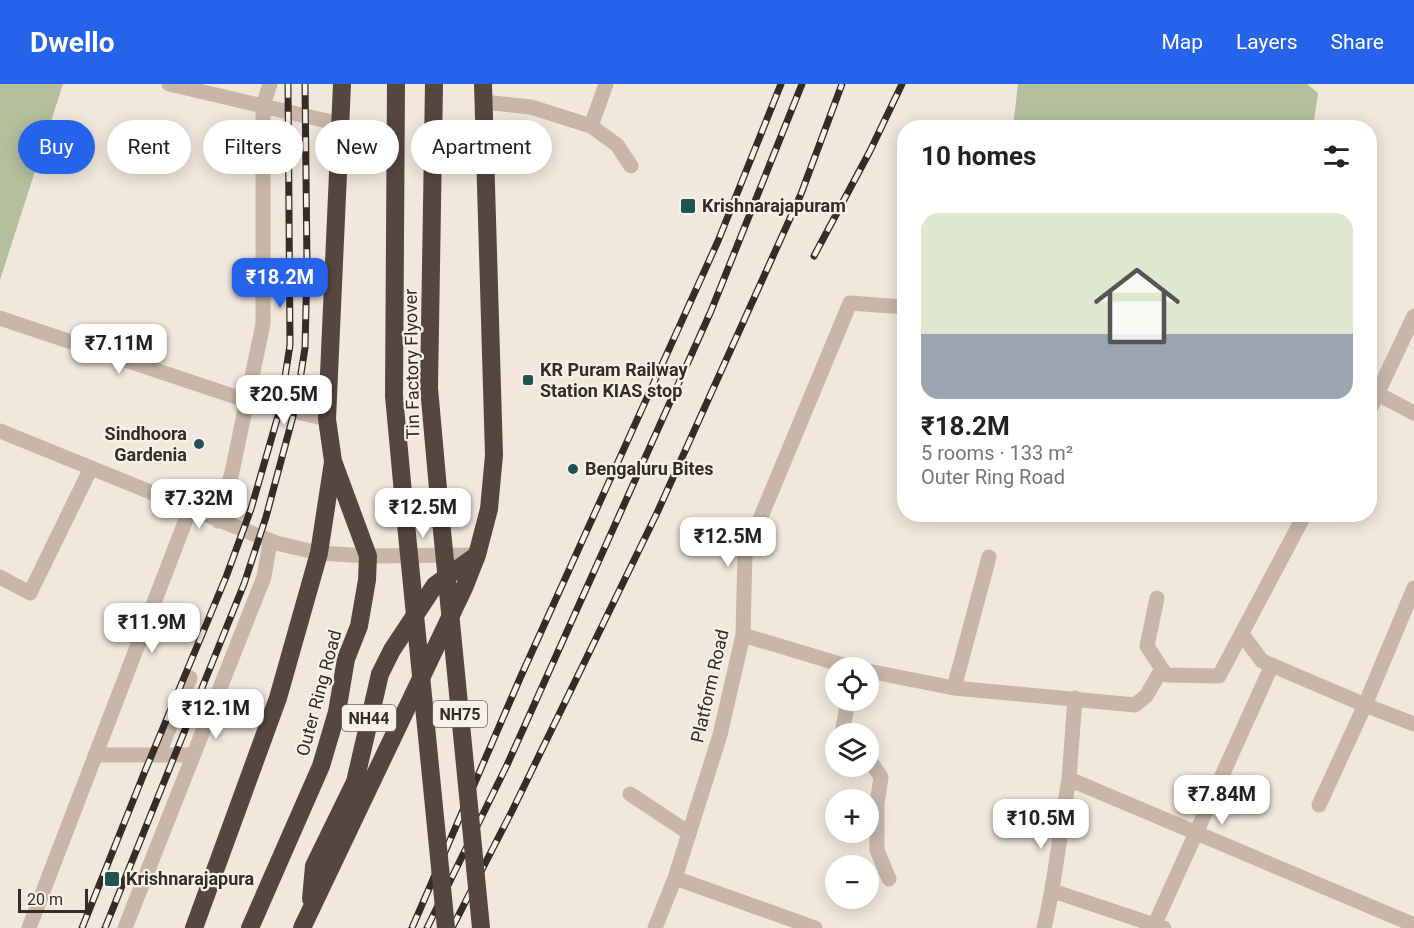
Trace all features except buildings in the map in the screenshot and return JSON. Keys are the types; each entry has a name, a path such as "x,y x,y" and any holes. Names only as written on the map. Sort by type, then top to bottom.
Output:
{"highway":[{"name":"Outer Ring Road","path":"340,120 342,84"},
{"name":"Tin Factory Flyover","path":"396,84 394,396 446,928"},
{"name":"Tin Factory Flyover","path":"434,84 429,388 481,928"},
{"name":"NH44","path":"302,928 464,588 477,555 489,509 494,455 483,93"},
{"name":"Outer Ring Road","path":"250,928 321,766 337,712 346,659 358,626 367,580 368,556 333,461 327,419 338,174"},
{"name":"Outer Ring Road","path":"194,928 278,698 319,553 333,461"},
{"name":"NH44","path":"311,909 314,866 355,782 380,675 392,650 435,585 477,555"}],"street":[{"path":"169,84 323,120"},
{"path":"218,521 232,472 263,324 263,106 270,84"},
{"path":"591,126 606,84"},
{"path":"483,93 591,126 617,145 631,166"},
{"name":"Platform Road","path":"655,928 675,878 720,735 743,635 745,555 850,303 897,306"},
{"path":"1377,391 1414,316"},
{"path":"0,318 248,400 327,419"},
{"path":"1377,394 1414,413"},
{"path":"0,430 270,542 319,553 368,556 477,555"},
{"path":"0,577 30,593 91,468"},
{"path":"29,928 190,509"},
{"path":"1157,598 1147,646 1162,669 1167,675 1219,676 1301,522"},
{"path":"125,928 264,577 270,542"},
{"path":"954,688 989,557"},
{"path":"1319,805 1365,705 1414,588"},
{"path":"1242,634 1262,661 1414,724"},
{"path":"743,635 825,660"},
{"path":"1053,891 1157,927 1272,665"},
{"path":"879,673 954,688 1135,705 1146,696 1162,669"},
{"path":"158,755 190,678"},
{"path":"1044,928 1053,891 1058,841 1069,779 1075,698"},
{"path":"95,755 192,755"},
{"path":"879,774 881,777 877,850 890,879"},
{"path":"1069,779 1414,925"},
{"path":"630,794 689,833"},
{"path":"675,878 815,928"}],"green space":[{"path":"0,84 63,84 51,120 18,120 18,174 34,174 0,280"},
{"path":"1018,84 1307,84 1318,93 1314,120 1014,120"}],"railway":[{"path":"82,928 226,577 251,509 280,409 290,345 288,84"},
{"path":"105,928 244,584 266,517 296,405 305,348 307,265 305,84"},
{"path":"412,928 521,676 718,241 781,84"},
{"path":"427,928 507,765 711,311 802,84"},
{"path":"452,928 513,809 657,513 801,194 842,84"},
{"path":"814,256 870,151 902,84"}],"place":[{"name":"Krishnarajapuram","path":"688,206"},
{"name":"KR Puram Railway Station KIAS stop","path":"528,380"},
{"name":"Sindhoora Gardenia","path":"199,444"},
{"name":"Bengaluru Bites","path":"573,469"},
{"name":"Krishnarajapura","path":"112,879"}]}
